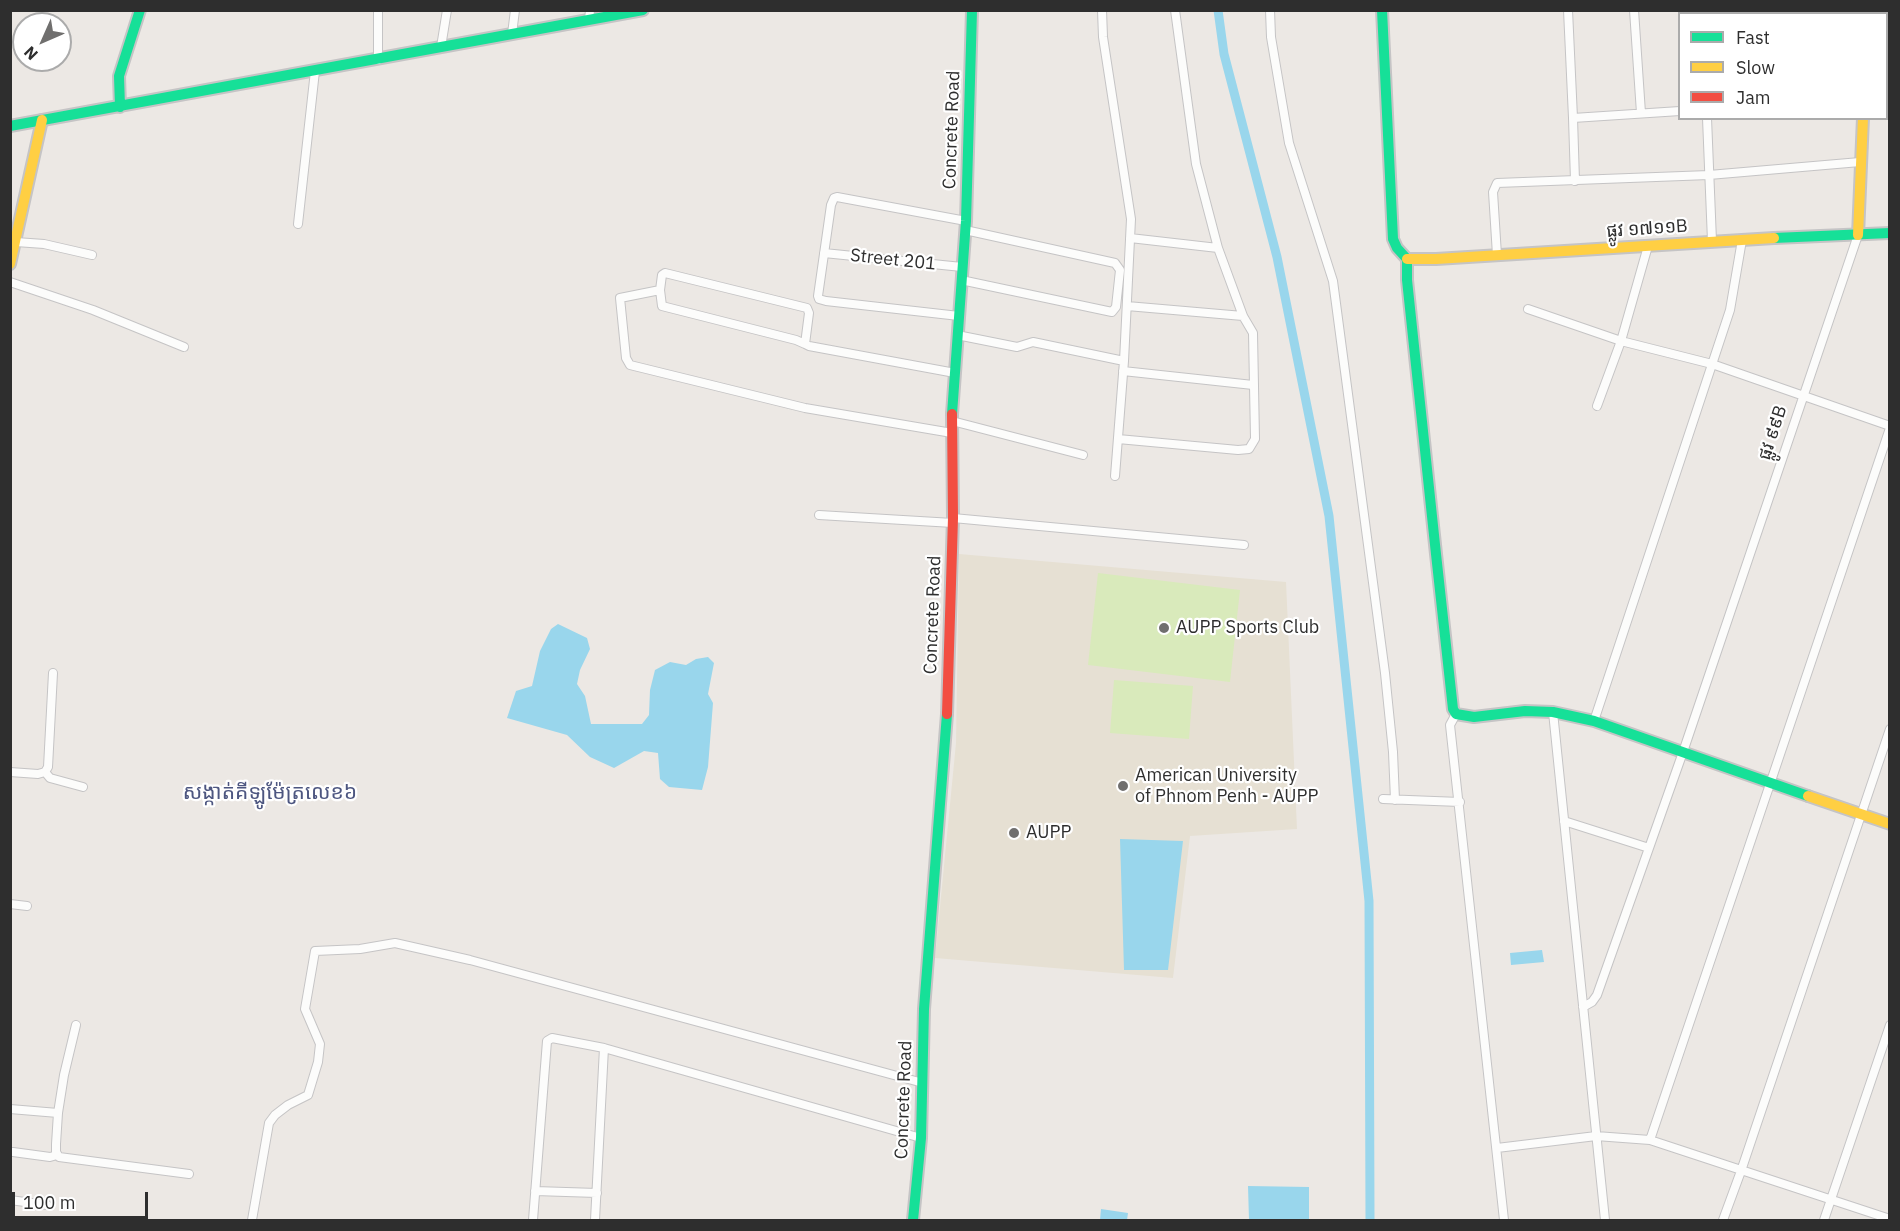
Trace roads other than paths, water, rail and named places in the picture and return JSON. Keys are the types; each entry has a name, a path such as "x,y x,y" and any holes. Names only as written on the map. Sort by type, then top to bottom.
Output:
{"street":[{"path":"120,107 119,76 140,10"},
{"path":"378,10 378,60"},
{"path":"441,47 447,10"},
{"path":"512,34 515,10"},
{"path":"10,126 378,60 512,34 589,15 643,10"},
{"name":"Concrete Road","path":"913,1221 921,1138 924,1009 947,722 953,520 952,427 965,226 972,10"},
{"path":"1102,10 1103,37 1130,201 1127,306 1115,476"},
{"path":"1118,439 1238,450 1249,449 1255,439 1253,333 1243,316 1218,248 1196,164 1175,10"},
{"path":"1270,10 1271,37 1289,143 1333,281 1380,631 1393,752 1395,800"},
{"path":"1382,10 1393,239 1400,253 1407,259 1407,280 1436,554 1453,709 1456,714"},
{"path":"1568,10 1575,181"},
{"path":"1634,10 1641,113"},
{"path":"1803,10 1819,10"},
{"path":"298,224 315,71"},
{"path":"1573,118 1678,111"},
{"path":"10,264 42,120"},
{"path":"1707,120 1712,241"},
{"name":"ផ្លូវ ៩៩B","path":"1583,1007 1592,1002 1597,995 1683,752 1858,235 1863,120"},
{"path":"1497,255 1493,192 1497,183 1709,175 1860,162"},
{"path":"959,316 822,301 818,296 831,205 834,198 965,226 1115,263 1120,270 1116,308 1112,312 962,280"},
{"name":"ផ្លូវ ១៧១១B","path":"1407,259 1890,233"},
{"path":"1130,238 1218,248"},
{"path":"1594,721 1730,310 1742,240"},
{"path":"16,242 44,244 92,255"},
{"path":"1597,406 1621,340 1648,246"},
{"name":"Street 201","path":"824,253 962,267"},
{"path":"806,344 809,313 807,308 665,273 660,278 662,306 806,344 955,373"},
{"path":"10,282 83,306 184,347"},
{"path":"660,290 620,298 626,358 630,365 805,408 952,427 1083,455"},
{"path":"1127,306 1243,316"},
{"path":"1528,309 1621,340 1712,364 1890,427 1650,1140"},
{"path":"957,335 1017,347 1033,342 1124,361"},
{"path":"1123,371 1253,385"},
{"path":"819,515 953,520 1244,546"},
{"path":"10,772 38,774 45,772 48,767 52,673"},
{"path":"1456,714 1474,717 1525,711 1553,712 1594,721 1890,824"},
{"path":"1553,712 1605,1221"},
{"path":"1456,714 1450,725 1504,1221"},
{"path":"1723,1221 1890,729"},
{"path":"45,772 50,778 83,787"},
{"path":"1383,800 1460,802"},
{"path":"1564,821 1649,848"},
{"path":"10,904 27,906"},
{"path":"252,1221 270,1123 275,1115 288,1105 308,1095 318,1062 320,1044 305,1009 315,951 360,949 395,942 470,960 923,1083"},
{"path":"57,1155 58,1113 76,1024"},
{"path":"1824,1221 1890,1025"},
{"path":"533,1221 547,1041 556,1038 604,1048 921,1138"},
{"path":"595,1221 604,1048"},
{"path":"10,1109 58,1113"},
{"path":"1497,1148 1596,1136 1650,1140 1890,1219"},
{"path":"13,1152 50,1157 57,1155 63,1158 189,1174"},
{"path":"535,1191 597,1193"},
{"path":"10,1200 47,1205"}],"water":[{"path":"558,624 587,638 590,649 580,670 577,684 585,696 591,724 642,724 649,715 650,690 655,670 670,662 686,665 696,659 708,657 714,663 708,694 713,703 708,767 702,790 669,787 660,779 658,753 644,751 614,768 590,757 567,735 507,718 516,691 532,686 540,651 551,629"},
{"path":"1120,839 1183,841 1168,970 1124,970"},
{"path":"1542,950 1544,962 1511,965 1510,953"},
{"path":"1248,1186 1309,1187 1309,1220 1249,1220"},
{"path":"1101,1209 1128,1213 1127,1220 1100,1220"}],"waterway":[{"path":"1218,10 1224,54 1277,257 1329,516 1369,901 1370,1220"}],"place":[{"name":"AUPP Sports Club","path":"1164,628"},
{"name":"American University of Phnom Penh - AUPP","path":"1123,786"},
{"name":"AUPP","path":"1014,833"}],"district":[{"name":"សង្កាត់គីឡូម៉ែត្រលេខ៦","path":"270,793"}]}
